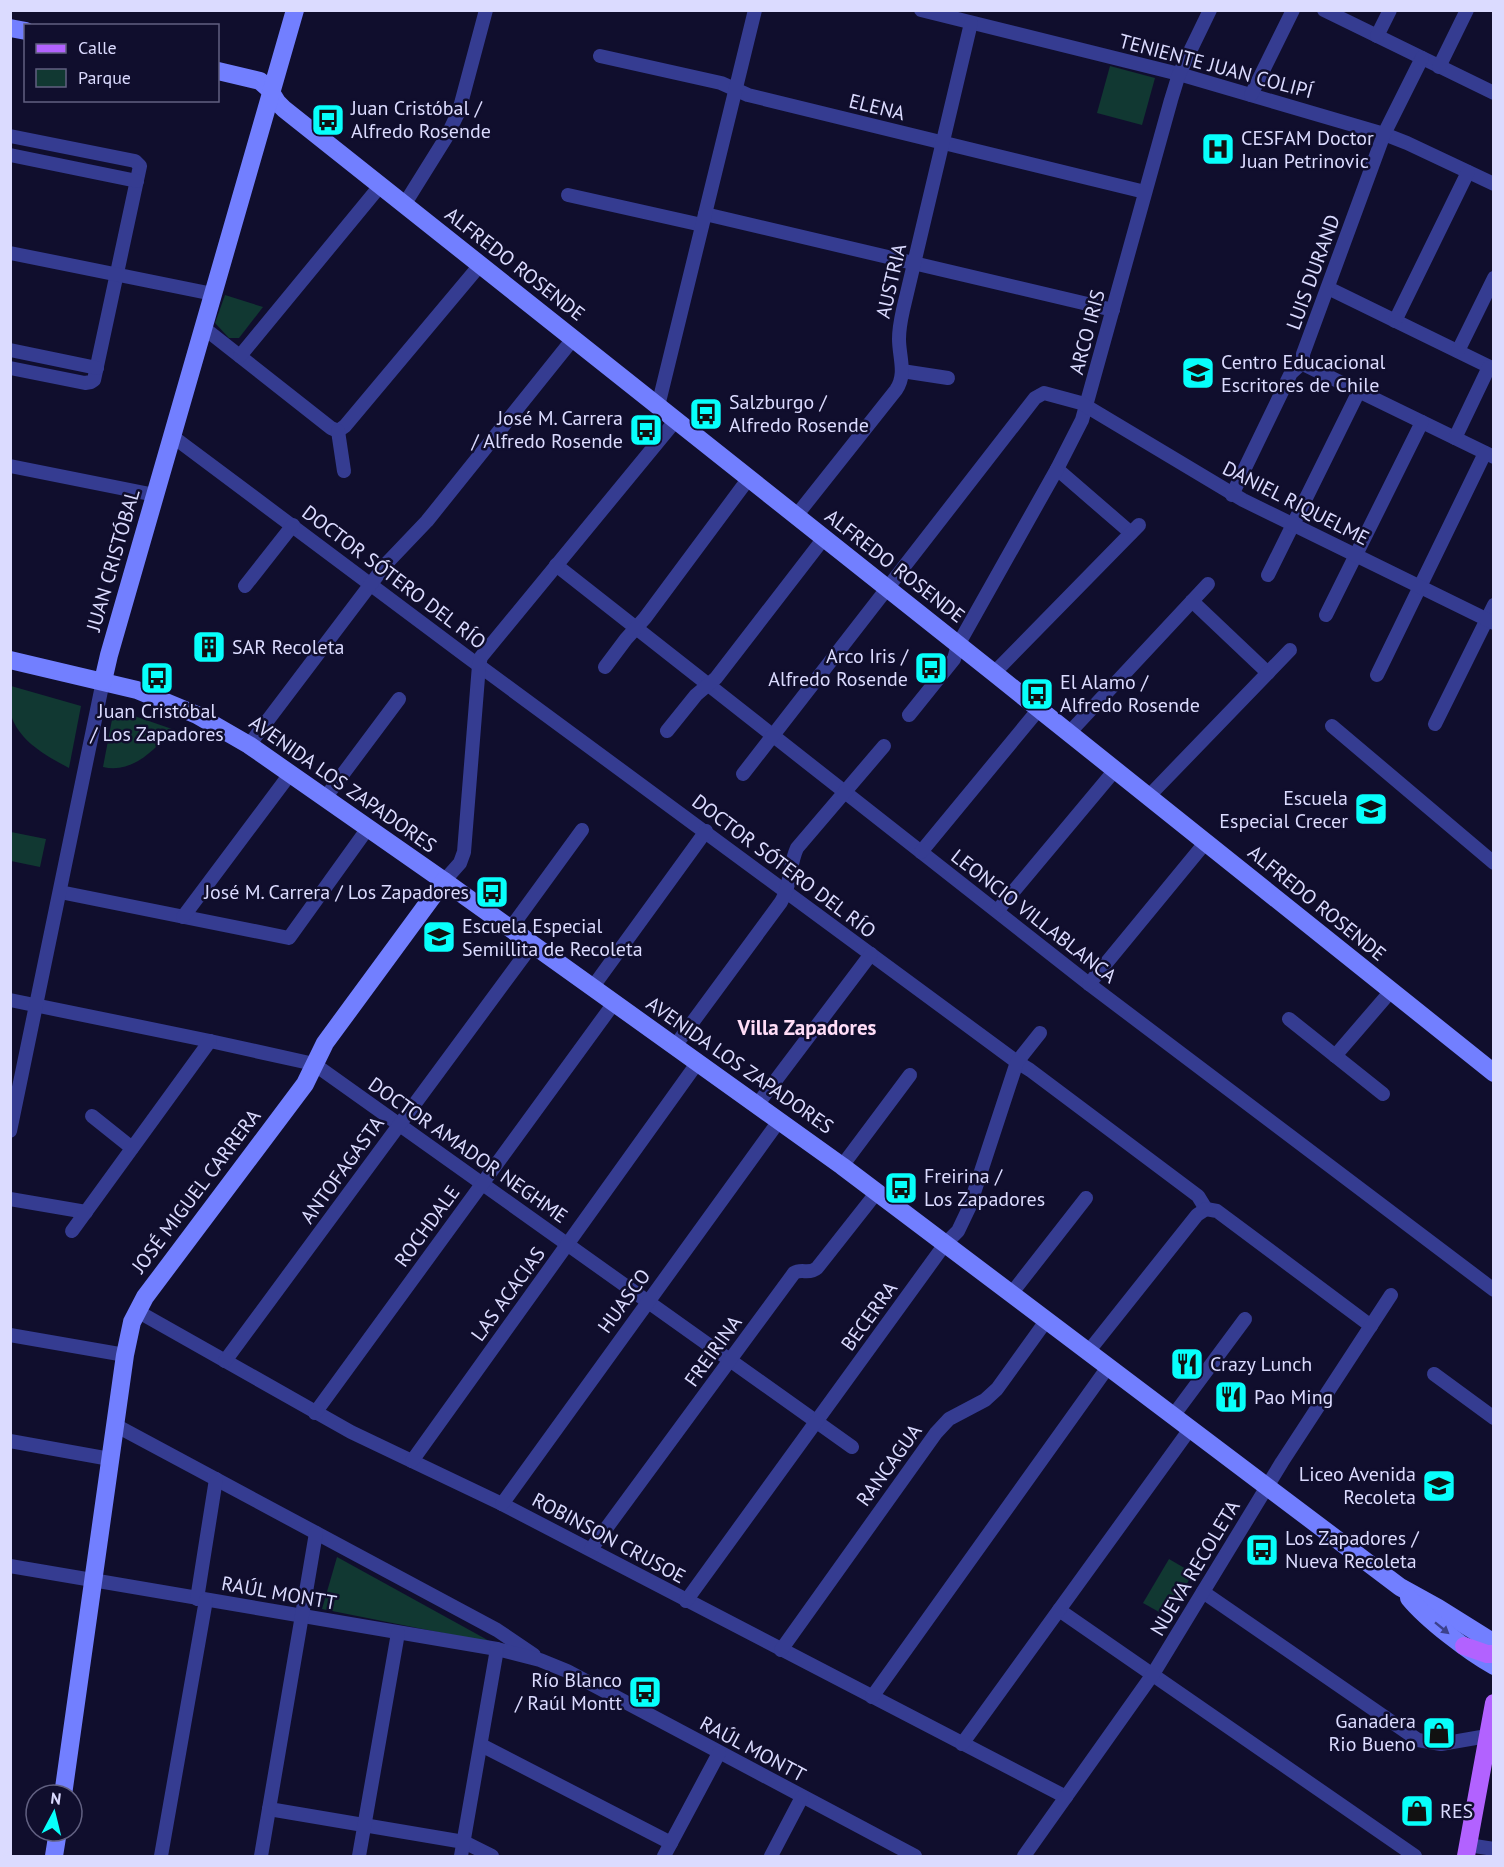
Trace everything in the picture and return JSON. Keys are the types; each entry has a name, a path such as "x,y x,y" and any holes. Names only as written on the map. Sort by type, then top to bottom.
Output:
{"main road":[{"path":"1464,1646 1487,1654 1494,1654"},
{"path":"1467,1851 1494,1703"}],"street":[{"name":"JUAN CRISTÓBAL","path":"10,1131 109,655 295,10"},
{"path":"404,205 447,136 459,111 486,10"},
{"path":"658,406 755,10"},
{"name":"TENIENTE JUAN COLIPÍ","path":"921,10 1179,74 1384,134 1494,184"},
{"name":"ARCO IRIS","path":"909,715 954,659 958,645 1077,431 1087,407 1179,74 1210,10"},
{"path":"1251,95 1293,10"},
{"path":"1324,10 1494,93"},
{"path":"1377,36 1390,10"},
{"path":"1439,67 1467,10"},
{"name":"AUSTRIA","path":"796,516 901,381 900,326 971,23"},
{"name":"ELENA","path":"600,56 721,83 748,95 1145,192"},
{"name":"LUIS DURAND","path":"1232,495 1291,373 1303,362 1303,354 1384,134 1422,58"},
{"name":"ALFREDO ROSENDE","path":"219,71 255,79 264,84 284,109 1494,1073"},
{"path":"10,136 135,161 140,166 97,368 92,382 85,383 10,368"},
{"path":"10,155 137,181"},
{"path":"1395,321 1468,172"},
{"path":"240,356 380,186"},
{"path":"568,195 704,219 915,264 1113,310"},
{"path":"10,253 213,294"},
{"path":"204,328 331,428 338,430 345,426 480,265"},
{"path":"1458,351 1494,278"},
{"path":"1328,288 1491,368 1455,438"},
{"path":"249,745 392,557 427,521 573,339"},
{"path":"10,350 97,368"},
{"path":"1303,362 1489,455 1420,586 1377,675"},
{"path":"902,371 948,378"},
{"path":"1268,575 1359,391"},
{"name":"DANIEL RIQUELME","path":"886,588 1037,396 1048,394 1076,401 1232,495 1490,621"},
{"path":"478,665 484,652 676,420"},
{"path":"1326,615 1422,422"},
{"path":"338,430 344,471"},
{"name":"DOCTOR SÓTERO DEL RÍO","path":"172,436 478,665 1030,1070 1198,1196 1206,1209 1217,1211 1371,1326"},
{"path":"10,466 155,495"},
{"path":"994,673 1135,529 1057,469"},
{"path":"605,667 749,478"},
{"path":"245,586 293,525"},
{"path":"667,731 696,695 716,678 824,538"},
{"name":"LEONCIO VILLABLANCA","path":"556,565 1089,984 1494,1290"},
{"path":"1069,733 1209,584"},
{"path":"742,774 886,588"},
{"path":"1192,601 1268,673"},
{"path":"1436,724 1490,621 1494,605"},
{"path":"1148,797 1290,650"},
{"name":"AVENIDA LOS ZAPADORES","path":"10,660 137,690 197,716 249,745 444,881 842,1166 1400,1587 1494,1643"},
{"name":"JOSÉ MIGUEL CARRERA","path":"65,1783 128,1335 136,1311 305,1084 325,1043 464,856 478,665"},
{"path":"325,798 399,699"},
{"path":"921,852 1039,710"},
{"path":"1332,726 1494,863"},
{"path":"675,1046 781,902 797,848 884,746"},
{"path":"997,911 1115,770"},
{"path":"183,917 290,774"},
{"path":"60,892 289,938 368,828"},
{"path":"510,929 582,830"},
{"path":"592,988 706,831"},
{"path":"1089,984 1206,843"},
{"name":"ANTOFAGASTA","path":"225,1361 532,945"},
{"path":"757,1105 871,954"},
{"path":"1335,1056 1391,991"},
{"name":"DOCTOR AMADOR NEGHME","path":"10,1000 314,1064 852,1447"},
{"name":"ROCHDALE","path":"315,1413 614,1003"},
{"path":"1289,1019 1383,1094"},
{"name":"BECERRA","path":"686,1601 945,1244 958,1231 969,1208 1017,1062 1040,1032"},
{"path":"72,1231 210,1041"},
{"name":"LAS ACACIAS","path":"412,1461 698,1062"},
{"path":"842,1166 910,1075"},
{"path":"92,1116 132,1148"},
{"name":"HUASCO","path":"502,1504 779,1120"},
{"name":"FREIRINA","path":"591,1550 794,1273 800,1270 810,1272 817,1268 877,1192"},
{"path":"1011,1294 1086,1198"},
{"path":"10,1199 86,1212"},
{"path":"1088,1352 1197,1215 1206,1209"},
{"name":"NUEVA RECOLETA","path":"1024,1857 1153,1674 1267,1487 1391,1295"},
{"name":"ROBINSON CRUSOE","path":"136,1311 361,1438 502,1504 1066,1797"},
{"path":"1173,1416 1245,1319"},
{"name":"RANCAGUA","path":"781,1650 936,1433 949,1419 985,1400 997,1389 1046,1321"},
{"path":"10,1335 125,1355"},
{"path":"872,1697 1108,1367"},
{"path":"1434,1374 1494,1418"},
{"name":"RAÚL MONTT","path":"115,1425 497,1630 540,1659 567,1671 915,1857"},
{"path":"962,1744 1190,1429"},
{"path":"10,1441 110,1459"},
{"path":"161,1857 202,1600 216,1479"},
{"path":"261,1857 316,1533"},
{"name":"RAÚL MONTT","path":"10,1566 497,1649 540,1659"},
{"name":"AVENIDA LOS ZAPADORES","path":"1400,1587 1417,1607 1464,1646 1494,1666"},
{"path":"1203,1592 1413,1738 1442,1744 1488,1736"},
{"path":"1059,1610 1415,1857"},
{"path":"359,1857 398,1633"},
{"path":"461,1857 497,1649"},
{"path":"481,1745 671,1843"},
{"path":"664,1857 719,1753"},
{"path":"771,1857 802,1797"},
{"path":"269,1809 464,1842 492,1857"},
{"path":"1467,1851 1494,1849"}],"green space":[{"path":"1110,66 1155,78 1142,125 1097,113"},
{"path":"225,295 263,307 239,338 229,338 215,323"},
{"path":"11,686 81,706 69,768 34,747 20,733 11,715"},
{"path":"114,709 172,729 158,745 133,764 114,768 103,767"},
{"path":"11,832 46,839 40,867 11,861"},
{"path":"337,1557 493,1643 322,1609"},
{"path":"1169,1559 1193,1573 1168,1617 1143,1603"}],"place":[{"name":"Juan Cristóbal / Alfredo Rosende","path":"328,120"},
{"name":"CESFAM Doctor Juan Petrinovic","path":"1218,149"},
{"name":"Centro Educacional Escritores de Chile","path":"1198,373"},
{"name":"Salzburgo / Alfredo Rosende","path":"706,414"},
{"name":"José M. Carrera / Alfredo Rosende","path":"646,430"},
{"name":"SAR Recoleta","path":"209,647"},
{"name":"Arco Iris / Alfredo Rosende","path":"931,668"},
{"name":"Juan Cristóbal / Los Zapadores","path":"157,678"},
{"name":"El Alamo / Alfredo Rosende","path":"1037,694"},
{"name":"Escuela Especial Crecer","path":"1371,809"},
{"name":"José M. Carrera / Los Zapadores","path":"492,892"},
{"name":"Escuela Especial Semillita de Recoleta","path":"439,937"},
{"name":"Freirina / Los Zapadores","path":"901,1188"},
{"name":"Crazy Lunch","path":"1187,1364"},
{"name":"Pao Ming","path":"1231,1397"},
{"name":"Liceo Avenida Recoleta","path":"1439,1486"},
{"name":"Los Zapadores / Nueva Recoleta","path":"1262,1550"},
{"name":"Río Blanco / Raúl Montt","path":"645,1692"},
{"name":"Ganadera Rio Bueno","path":"1439,1733"},
{"name":"RES","path":"1417,1811"}],"district":[{"name":"Villa Zapadores","path":"807,1028"}]}
